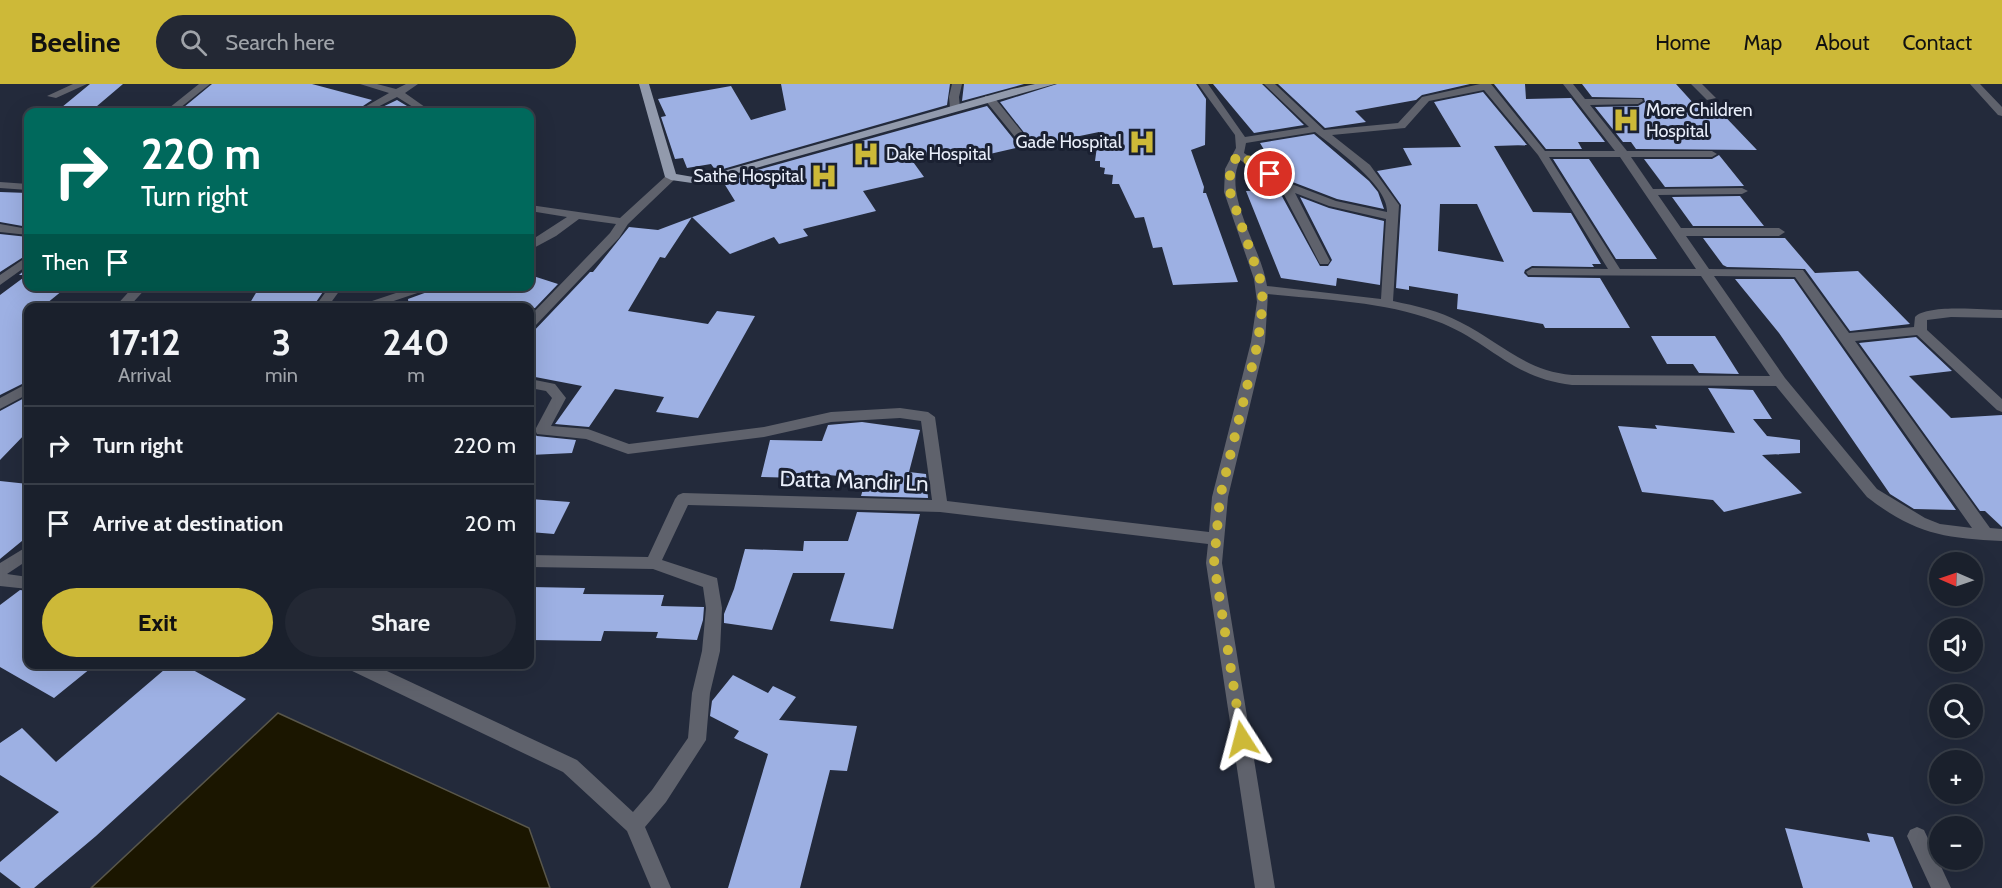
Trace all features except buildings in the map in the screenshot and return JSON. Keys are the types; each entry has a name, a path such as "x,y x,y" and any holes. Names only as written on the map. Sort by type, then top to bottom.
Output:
{"main road":[{"path":"644,84 671,177 699,181 989,98 1050,84"}],"street":[{"path":"52,96 82,84"},
{"path":"174,108 205,84"},
{"path":"365,84 397,92 421,108"},
{"path":"368,108 413,84"},
{"path":"955,108 954,97 957,84"},
{"path":"1203,84 1240,135 1239,148 1230,169 1230,192 1260,279 1263,302 1258,342 1220,497 1214,563 1265,888"},
{"path":"1269,84 1319,131 1366,167 1393,205 1387,304"},
{"path":"1568,84 1622,152 1780,381 1872,493 1888,506 1913,519 1948,532 2002,535"},
{"path":"1696,84 1711,98"},
{"path":"1975,84 2002,113"},
{"path":"1239,148 1319,131 1401,126 1426,99 1486,85 1542,154 1617,273"},
{"path":"989,98 1027,145"},
{"path":"1582,102 1638,101"},
{"path":"1239,148 1285,185 1333,204 1392,217"},
{"path":"1542,154 1622,152 1712,154"},
{"path":"534,318 615,235 623,222 671,177"},
{"path":"0,185 24,188"},
{"path":"1285,185 1324,261"},
{"path":"1650,192 1742,191"},
{"path":"534,209 623,222"},
{"path":"534,243 576,216"},
{"path":"0,228 24,231"},
{"path":"1677,232 1779,232"},
{"path":"0,281 24,263"},
{"path":"1532,272 1799,273 1985,534"},
{"path":"1261,289 1387,304 1442,319 1474,334 1519,364 1546,377 1572,380 1780,381"},
{"path":"125,303 137,291"},
{"path":"324,303 333,291"},
{"path":"374,303 415,291"},
{"path":"1920,331 1921,317 1951,313 2002,314"},
{"path":"1845,338 1920,331 2002,407"},
{"path":"534,385 550,387 559,398 542,430 588,434 628,449 764,432 831,417 900,413 928,417 940,506"},
{"path":"0,404 24,390"},
{"name":"Datta Mandir Ln","path":"653,563 683,499 940,506 1216,539"},
{"path":"0,571 24,555"},
{"path":"534,561 653,563 711,583 714,608 711,651 701,693 697,740 659,796 634,825"},
{"path":"0,580 24,583"},
{"path":"365,669 570,766 634,825 661,888"},
{"path":"1917,836 1941,888"}],"shaded area":[{"path":"278,713 529,828 550,888 91,888"}],"place":[{"name":"More Children Hospital","path":"1626,120"},
{"name":"Gade Hospital","path":"1142,142"},
{"name":"Dake Hospital","path":"866,154"},
{"name":"Sathe Hospital","path":"824,176"}],"route":[{"path":"1242,739 1214,563 1220,497 1258,342 1263,302 1260,279 1230,192 1230,169 1238,154 1270,174"}]}
